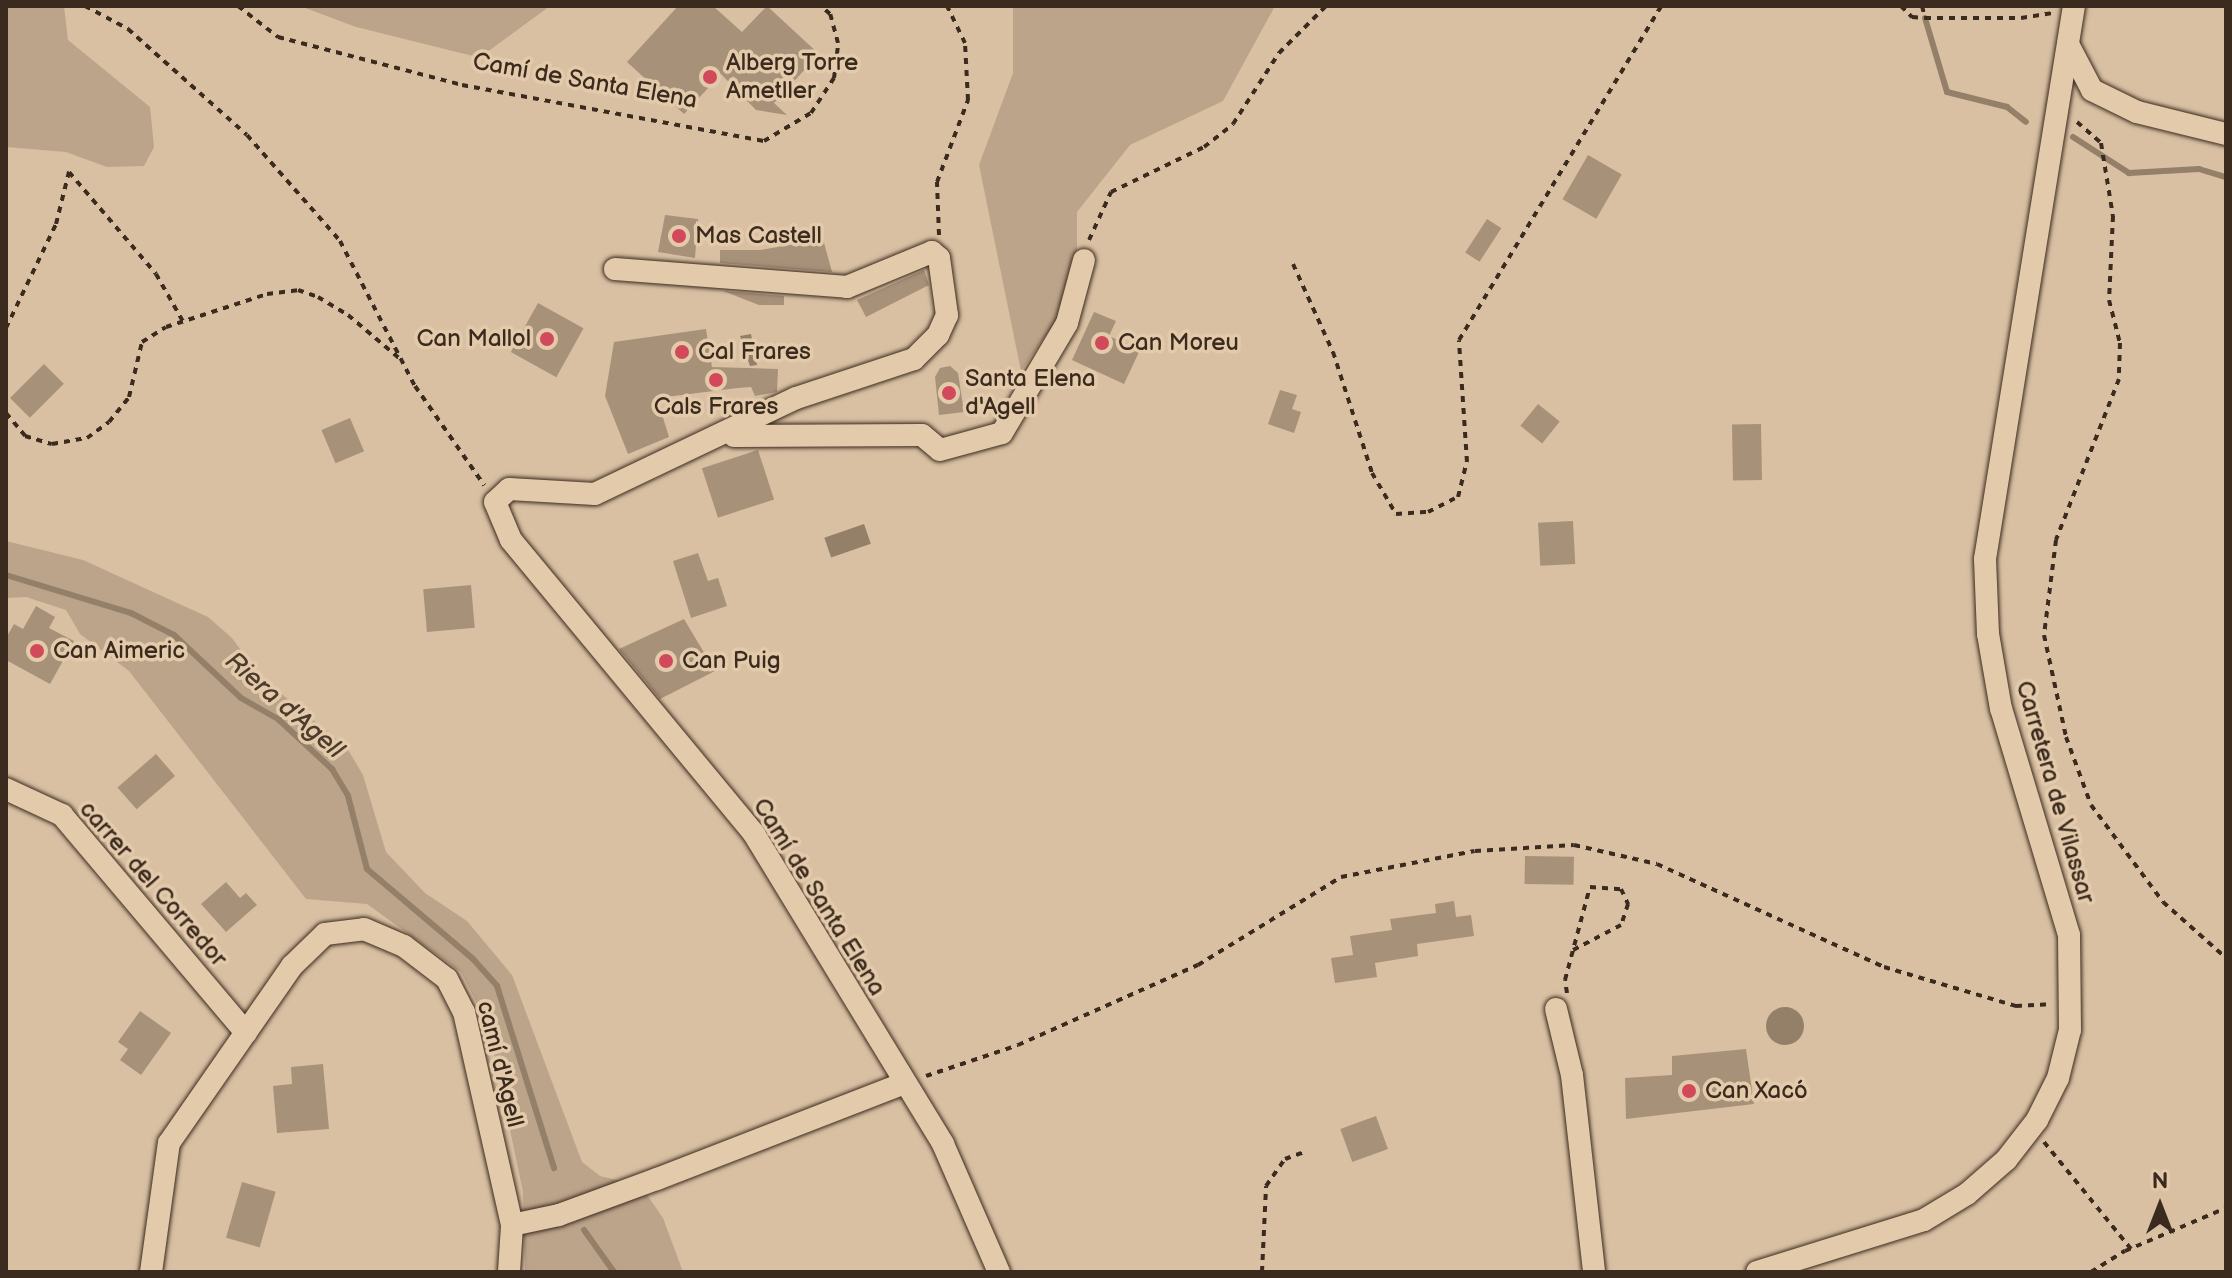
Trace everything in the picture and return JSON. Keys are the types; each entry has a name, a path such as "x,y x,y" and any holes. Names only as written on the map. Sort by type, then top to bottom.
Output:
{"street":[{"name":"Carretera de Vilassar","path":"1757,1272 1924,1220 1967,1194 2006,1160 2031,1128 2058,1078 2072,1003 2069,935 2001,709 1988,634 1985,559 2074,8"},
{"path":"2068,44 2092,90 2137,112 2226,134"},
{"path":"495,502 509,489 595,494 721,438 796,398 914,359 938,335 947,315 939,258 932,252 847,287 615,269"},
{"path":"721,438 922,435 940,450 1002,433 1067,323 1084,260"},
{"name":"Camí de Santa Elena","path":"495,502 511,540 754,834 943,1144 999,1272"},
{"name":"carrer del Corredor","path":"6,789 62,815 246,1033"},
{"name":"camí d'Agell","path":"151,1272 169,1143 292,966 325,934 364,929 404,946 447,979 464,1012 512,1225 509,1272"},
{"path":"1556,1009 1572,1075 1594,1272"},
{"path":"512,1225 559,1215 904,1083"}],"path":[{"path":"85,6 128,29 247,135 340,241 402,361 495,502"},
{"name":"Camí de Santa Elena","path":"238,6 278,37 462,85 764,141 811,113 834,78 838,43 830,14 821,6"},
{"path":"939,258 937,182 968,100 965,43 947,6"},
{"path":"1084,260 1096,217 1111,192 1204,147 1233,124 1279,53 1326,6"},
{"path":"1293,264 1333,352 1372,473 1396,514 1428,512 1458,497 1467,462 1459,340 1661,6"},
{"path":"1901,6 1912,17 1925,18 2021,18 2074,8"},
{"path":"1922,6 1925,18"},
{"path":"2058,104 2101,143 2113,216 2109,300 2120,343 2119,379 2056,540 2044,635 2066,737 2091,805 2163,902 2226,958"},
{"path":"6,328 56,224 69,172 156,274 184,323"},
{"path":"6,413 25,436 52,444 87,438 109,422 129,397 142,342 184,323 267,294 298,290 348,315 402,361"},
{"path":"904,1083 1018,1045 1198,965 1341,877 1475,851 1574,845 1657,864 1884,967 2016,1006 2072,1003"},
{"path":"1590,887 1621,889 1628,904 1621,925 1573,950 1590,887"},
{"path":"2031,1128 2131,1249"},
{"path":"1262,1272 1266,1186 1285,1159 1307,1151"},
{"path":"2091,1272 2131,1249 2226,1208"}],"shaded area":[{"path":"6,6 64,6 68,40 150,107 154,147 144,166 107,167 66,152 6,147"},
{"path":"300,6 550,6 490,50 473,56 356,27"},
{"path":"1013,6 1275,6 1223,101 1130,145 1077,212 1077,290 1021,371 979,165 1013,73"},
{"path":"751,334 757,365 750,366 740,336"},
{"path":"864,524 871,544 831,558 824,538"},
{"path":"6,541 83,560 208,617 232,638 260,676 347,748 363,775 386,852 425,893 467,921 512,975 582,1162 600,1176 641,1186 663,1218 683,1272 525,1272 523,1192 488,1025 461,972 367,904 306,899 129,671 80,634 66,610 26,597 6,598"},
{"path":"1785,1007 1798,1013 1804,1026 1798,1039 1785,1045 1772,1039 1766,1026 1772,1013"}],"building":[{"path":"678,6 713,6 742,32 767,6 819,54 774,103 787,115 756,110 721,74 684,114 627,62"},
{"path":"1588,155 1622,174 1596,219 1562,199"},
{"name":"Mas Castell","path":"665,215 698,219 695,258 658,252"},
{"path":"1487,219 1501,228 1479,262 1465,253"},
{"path":"823,239 832,272 720,263 720,250 761,250"},
{"path":"924,270 929,285 866,317 857,300"},
{"path":"723,291 784,296 784,305 759,305"},
{"name":"Can Mallol","path":"538,303 583,328 556,377 511,352"},
{"name":"Can Moreu","path":"1094,312 1116,321 1109,336 1140,350 1124,384 1072,360"},
{"path":"706,329 712,367 778,369 777,392 755,396 751,387 657,398 669,437 628,454 605,396 614,342"},
{"path":"44,364 64,384 30,418 10,398"},
{"name":"Santa Elena d'Agell","path":"950,366 958,373 964,412 939,415 935,377 940,368"},
{"path":"1280,390 1297,395 1292,409 1301,412 1294,433 1268,424"},
{"path":"1538,404 1560,422 1542,443 1520,426"},
{"path":"350,418 364,451 336,463 321,430"},
{"path":"1761,424 1762,480 1733,480 1732,425"},
{"path":"758,450 774,499 718,518 702,468"},
{"path":"1573,521 1575,564 1540,566 1538,523"},
{"path":"698,553 708,581 718,578 727,606 691,618 673,561"},
{"path":"471,585 475,628 427,632 423,589"},
{"name":"Can Aimeric","path":"36,606 55,617 49,628 74,641 50,684 6,660 6,638 14,624 23,629"},
{"name":"Can Puig","path":"684,619 715,671 660,699 619,649"},
{"path":"156,754 175,776 137,809 118,787"},
{"path":"1525,856 1574,857 1574,885 1525,884"},
{"path":"226,882 240,898 246,893 257,905 226,932 201,904"},
{"path":"1454,901 1456,917 1471,915 1474,936 1417,944 1418,956 1375,963 1377,977 1335,983 1331,958 1353,955 1350,936 1392,930 1390,919 1436,913 1435,904"},
{"path":"140,1011 171,1033 141,1075 120,1060 128,1049 118,1042"},
{"name":"Can Xacó","path":"1746,1049 1754,1104 1626,1119 1625,1078 1672,1075 1672,1056"},
{"path":"323,1064 329,1129 277,1133 273,1086 292,1084 291,1067"},
{"path":"1376,1116 1388,1149 1352,1162 1340,1129"},
{"path":"242,1182 276,1192 260,1247 226,1238"}],"waterway":[{"path":"1925,18 1947,92 2007,107 2026,122"},
{"path":"2073,137 2129,173 2199,169 2226,177"},
{"name":"Riera d'Agell","path":"6,575 131,613 174,635 241,698 278,719 332,769 348,796 367,869 473,959 497,986 554,1168"},
{"name":"Riera d'Agell","path":"584,1230 614,1272"}],"place":[{"name":"Alberg Torre Ametller","path":"710,77"},
{"name":"Mas Castell","path":"679,236"},
{"name":"Can Mallol","path":"547,339"},
{"name":"Can Moreu","path":"1102,343"},
{"name":"Cal Frares","path":"682,352"},
{"name":"Cals Frares","path":"716,380"},
{"name":"Santa Elena d'Agell","path":"949,393"},
{"name":"Can Aimeric","path":"37,651"},
{"name":"Can Puig","path":"666,661"},
{"name":"Can Xacó","path":"1689,1091"}]}
